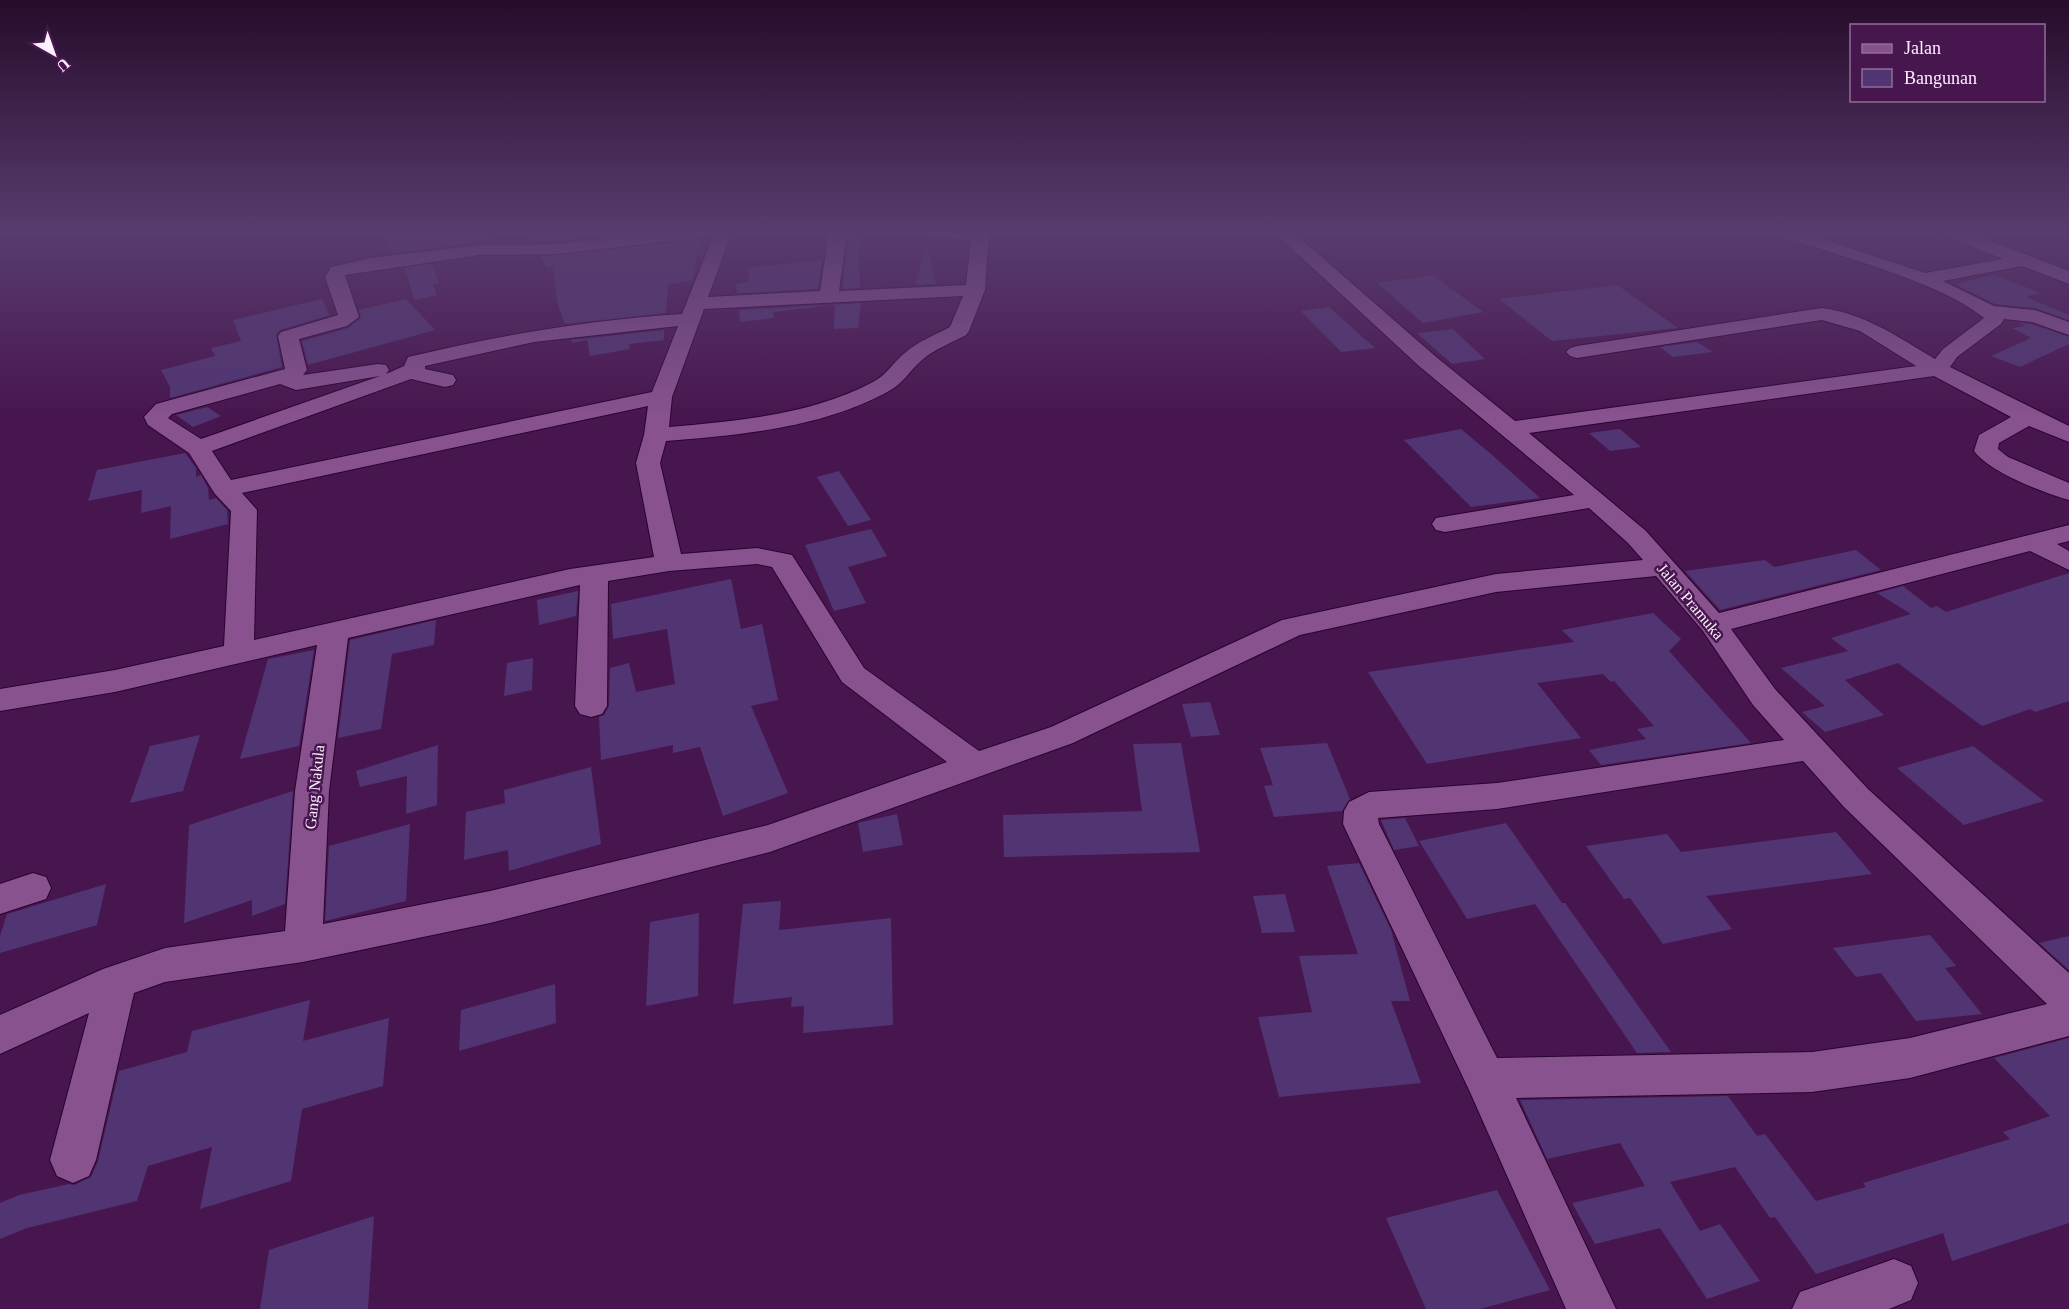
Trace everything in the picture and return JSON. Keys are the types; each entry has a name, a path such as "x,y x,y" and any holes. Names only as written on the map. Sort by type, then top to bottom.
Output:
{"street":[{"path":"239,654 244,510 224,489 198,448 156,420 156,417 164,409 285,376 296,370 288,336 340,322 349,317 340,293"},
{"path":"669,563 648,463 656,435 661,397 701,293"},
{"path":"285,376 289,381 296,382 414,366 534,336 623,324 694,311 829,297 911,293"},
{"path":"656,435 738,428 834,405 879,388 898,376 914,355 959,331 974,293"},
{"name":"Jalan Pramuka","path":"1351,293 1427,361 1637,537 1713,624 1764,697 1856,798 2069,999"},
{"path":"1952,293 1989,312 2035,316 2069,329"},
{"path":"1509,429 1938,369 1950,353 1994,320 1989,312"},
{"path":"1577,352 1829,314 1854,319 1938,369 2027,417 2069,435"},
{"path":"414,366 418,374 445,380"},
{"path":"198,448 398,378 414,366"},
{"path":"224,489 661,397"},
{"path":"2027,417 2007,426 1987,440 1986,451 1999,462 2069,492"},
{"path":"1445,524 1594,499"},
{"path":"1713,624 2069,533"},
{"path":"2035,543 2069,562"},
{"path":"0,700 115,681 239,654 334,630 594,574 669,563 757,556 782,561 853,675 974,765"},
{"path":"0,1035 117,981 165,965 303,945 490,907 770,838 1062,735 1292,627 1496,583 1662,567"},
{"path":"591,706 594,574"},
{"name":"Gang Nakula","path":"303,945 312,791 334,630"},
{"path":"1591,1309 1485,1078 1361,824 1361,812 1369,805 1497,796 1811,748"},
{"path":"73,1160 117,981"},
{"path":"1485,1078 1812,1072 1910,1058 2069,1017"},
{"path":"1817,1309 1894,1283"}],"building":[{"path":"412,293 436,293 437,295 414,300"},
{"path":"556,293 667,293 666,313 565,324"},
{"path":"1389,293 1457,293 1483,312 1423,323"},
{"path":"1549,293 1628,293 1678,328 1552,341 1499,299"},
{"path":"1973,293 2040,293 2026,297 2069,315 2069,320 2035,308 1995,304"},
{"path":"322,299 330,315 280,330 276,335 282,367 170,398 170,387 161,370 215,356 211,348 241,341 233,320"},
{"path":"406,299 435,330 308,365 302,341 348,328 361,318 359,310"},
{"path":"861,303 858,328 834,329 835,307 832,305 773,312 774,318 740,322 739,310"},
{"path":"1329,307 1375,348 1341,352 1301,311"},
{"path":"2019,323 2031,324 2069,337 2069,344 2020,367 1991,356 2031,338 2012,328 2025,326"},
{"path":"1453,329 1485,359 1452,364 1417,333"},
{"path":"664,330 664,340 629,344 630,349 590,356 587,340 572,343 571,340"},
{"path":"1697,342 1713,352 1673,357 1660,347"},
{"path":"207,407 221,416 193,427 176,415"},
{"path":"1461,429 1540,498 1471,507 1404,440"},
{"path":"1620,429 1641,447 1610,451 1589,433"},
{"path":"185,453 196,468 196,477 201,475 208,488 209,500 216,498 227,510 228,524 170,539 171,506 141,513 142,490 88,501 97,470"},
{"path":"839,471 871,520 848,526 817,477"},
{"path":"871,529 887,556 848,567 866,603 834,611 805,545"},
{"path":"1856,550 1881,570 1720,610 1685,571 1765,560 1774,567"},
{"path":"2069,573 2069,701 2035,712 2030,709 1982,726 1898,663 1845,680 1884,715 1825,732 1802,712 1825,706 1781,668 1848,651 1831,638 1911,614 1877,593 1903,586 1931,608 1937,606 1946,612"},
{"path":"731,579 741,629 762,624 778,700 751,706 788,793 723,816 700,747 673,753 673,745 601,760 599,717 604,715 609,706 610,668 629,663 636,692 675,684 667,629 613,639 611,604"},
{"path":"578,591 576,616 539,625 537,600"},
{"path":"1653,613 1681,639 1669,651 1751,743 1601,765 1589,750 1646,739 1637,729 1654,726 1614,681 1611,682 1603,674 1537,683 1581,738 1427,764 1368,672 1574,642 1562,630"},
{"path":"436,620 434,645 392,654 381,729 338,738 350,640"},
{"path":"314,650 299,746 240,759 268,659"},
{"path":"533,658 532,690 504,696 507,663"},
{"path":"1210,702 1220,735 1191,737 1182,704"},
{"path":"200,735 183,791 130,803 150,746"},
{"path":"1181,743 1200,852 1004,857 1003,815 1142,811 1133,744"},
{"path":"1327,743 1350,799 1342,811 1274,817 1264,786 1273,785 1260,748"},
{"path":"438,745 437,805 406,814 407,776 360,787 356,771"},
{"path":"1973,746 2044,801 1964,825 1897,768"},
{"path":"591,767 601,844 509,871 508,850 464,860 466,812 505,803 504,790"},
{"path":"293,791 285,904 252,916 252,900 184,923 189,825"},
{"path":"897,814 903,845 863,852 858,823"},
{"path":"1405,818 1419,846 1394,850 1381,820"},
{"path":"1506,823 1671,1052 1637,1053 1535,904 1467,919 1419,841"},
{"path":"410,824 406,901 325,921 329,846"},
{"path":"1836,832 1872,874 1706,896 1732,929 1663,944 1630,898 1624,899 1586,846 1667,834 1681,852"},
{"path":"1359,863 1391,930 1410,1001 1391,1001 1421,1083 1279,1097 1258,1017 1312,1012 1299,956 1358,954 1327,866"},
{"path":"106,884 97,925 0,953 0,936 7,914"},
{"path":"1285,894 1295,932 1262,933 1253,896"},
{"path":"781,901 779,930 891,918 893,1025 803,1033 804,1006 791,1007 792,997 733,1004 743,904"},
{"path":"699,913 698,996 646,1006 650,922"},
{"path":"1930,935 1956,966 1945,968 1982,1014 1916,1021 1881,973 1856,977 1833,948"},
{"path":"2069,936 2069,970 2039,943"},
{"path":"555,984 556,1023 459,1051 461,1010"},
{"path":"310,1000 303,1041 389,1018 383,1086 302,1109 291,1181 200,1209 212,1147 148,1166 137,1201 27,1228 0,1239 0,1203 19,1195 69,1184 74,1185 91,1177 98,1161 119,1071 187,1052 192,1031"},
{"path":"2069,1038 2069,1223 1952,1261 1943,1233 1816,1274 1775,1217 1770,1218 1735,1167 1670,1182 1700,1231 1720,1224 1760,1281 1707,1299 1660,1228 1595,1244 1572,1203 1645,1186 1620,1143 1547,1159 1520,1100 1728,1096 1757,1136 1765,1134 1816,1201 1866,1187 1863,1183 2010,1139 2003,1132 2050,1116 1994,1058"},
{"path":"1497,1190 1550,1290 1480,1309 1426,1309 1386,1218"},
{"path":"374,1216 368,1309 260,1309 269,1250"}]}
